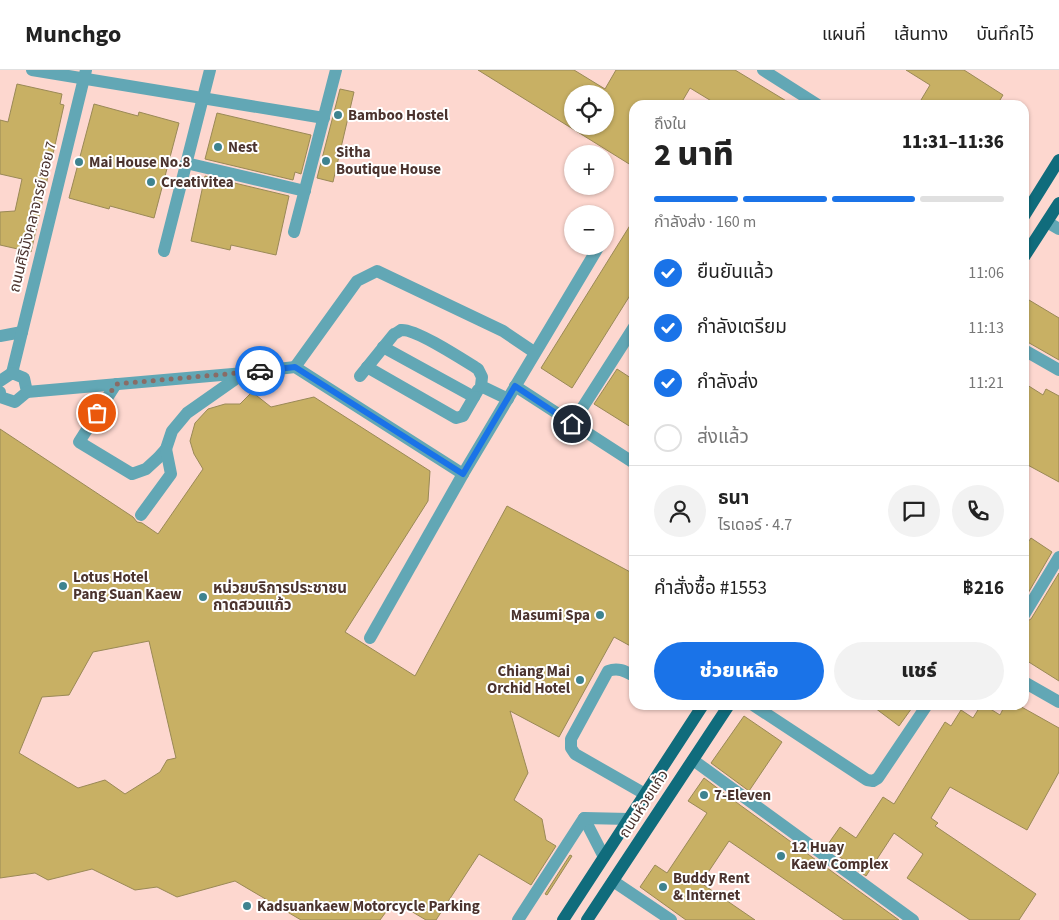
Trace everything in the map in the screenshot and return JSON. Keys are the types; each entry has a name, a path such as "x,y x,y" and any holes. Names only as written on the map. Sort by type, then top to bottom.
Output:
{"main road":[{"path":"1029,208 1059,160"},
{"path":"1029,249 1059,203"},
{"name":"ถนนห้วยแก้ว","path":"563,920 700,710"},
{"name":"ถนนห้วยแก้ว","path":"587,920 726,710"}],"street":[{"path":"32,70 85,74 203,98 324,118"},
{"path":"164,252 210,70"},
{"path":"294,232 336,70"},
{"path":"763,70 810,100"},
{"name":"ถนนศิริมังคลาจารย์ ซอย 7","path":"12,373 85,74"},
{"path":"186,163 305,191"},
{"path":"1047,222 1059,229"},
{"path":"370,638 534,352 593,255"},
{"path":"295,367 357,281 377,271 503,331 534,352"},
{"path":"401,330 408,331 423,337 478,370 482,380 481,386 463,416 456,418 363,371 383,347 394,334 401,330"},
{"path":"0,336 22,332"},
{"path":"572,424 629,335"},
{"path":"383,347 474,397"},
{"path":"1029,353 1059,370"},
{"path":"0,392 0,397 15,402 27,392 295,367 463,474"},
{"path":"0,381 12,373 24,378 27,392"},
{"path":"116,384 79,442 132,474 150,466 166,449 172,430 187,413 244,373"},
{"path":"481,386 508,399"},
{"path":"515,386 629,460"},
{"path":"141,515 170,474 166,449"},
{"path":"1029,607 1059,558"},
{"path":"629,674 621,670 608,671 570,744 575,754 645,794"},
{"path":"1029,685 1059,702"},
{"path":"761,710 867,780 873,781 878,778 924,710"},
{"path":"693,760 913,920"},
{"path":"584,818 629,819"},
{"path":"584,818 604,857"},
{"path":"518,920 584,818"},
{"path":"613,881 671,920"}],"building":[{"path":"478,70 574,70 598,85 564,85 564,123"},
{"path":"616,70 735,70 785,100 710,100 690,88 683,100 629,100 629,164 614,155 614,145 599,145 583,135 614,135 614,85 607,85"},
{"path":"906,70 964,70 1003,95 1000,100 921,100 930,85"},
{"path":"17,84 62,94 60,104 64,105 31,252 0,245 0,212 15,211 22,179 0,174 0,120 8,122"},
{"path":"340,89 354,92 333,182 317,178"},
{"path":"94,104 138,116 139,112 179,123 154,218 110,206 109,209 69,198"},
{"path":"217,113 311,135 301,174 295,172 293,180 205,159"},
{"path":"205,176 289,196 276,255 231,245 230,250 191,241"},
{"path":"629,227 629,297 572,388 541,368 612,255 614,255 614,251"},
{"path":"1029,300 1059,318 1059,360 1029,343"},
{"path":"617,369 629,377 629,426 594,404"},
{"path":"1029,386 1043,395 1046,389 1059,396 1059,482 1029,466"},
{"path":"252,392 271,407 314,397 430,471 428,501 345,632 415,676 507,506 629,571 629,645 614,637 559,737 510,711 528,773 514,800 542,819 546,840 556,846 531,885 479,854 436,920 426,920 394,901 380,920 301,920 235,881 177,897 157,887 135,890 92,869 48,880 35,873 0,878 0,429 133,517 137,522 142,523 158,534 203,469 194,454 190,441 195,423 208,409 225,404 240,404","holes":["149,641 176,758 167,760 160,772 125,794 105,780 78,788 19,753 42,697 69,695 93,652"]},
{"path":"1031,538 1052,552 1029,591 1029,541"},
{"path":"1059,573 1059,681 1029,662 1029,620"},
{"path":"878,710 910,710 899,726"},
{"path":"961,710 973,718 978,710 992,710 1000,715 1002,710 1027,710 1059,728 1059,772 1027,830 950,787 931,818 938,823 935,826 1036,894 1019,920 970,920 907,878 923,854 894,833 866,876 826,847 840,827 856,838 883,797 894,804 945,722 951,726"},
{"path":"744,716 782,742 749,791 711,763"},
{"name":"12 Huay Kaew Complex","path":"704,778 899,920 844,920 729,841 701,883 755,920 686,920 640,887 655,865 667,873 707,813 688,801"},
{"path":"570,855 572,856 547,895 545,894"}],"way so far":[{"path":"97,413 116,384 260,371"}],"place":[{"name":"Bamboo Hostel","path":"338,115"},
{"name":"Nest","path":"218,147"},
{"name":"Sitha Boutique House","path":"326,161"},
{"name":"Mai House No.8","path":"79,162"},
{"name":"Creativitea","path":"151,182"},
{"name":"Lotus Hotel Pang Suan Kaew","path":"63,586"},
{"name":"หน่วยบริการประชาชน กาดสวนแก้ว","path":"203,597"},
{"name":"Masumi Spa","path":"600,615"},
{"name":"Chiang Mai Orchid Hotel","path":"580,680"},
{"name":"7-Eleven","path":"704,795"},
{"name":"12 Huay Kaew Complex","path":"781,856"},
{"name":"Buddy Rent & Internet","path":"663,887"},
{"name":"Kadsuankaew Motorcycle Parking","path":"247,906"}],"route":[{"path":"260,371 295,367 463,474 515,386 572,424"}]}
